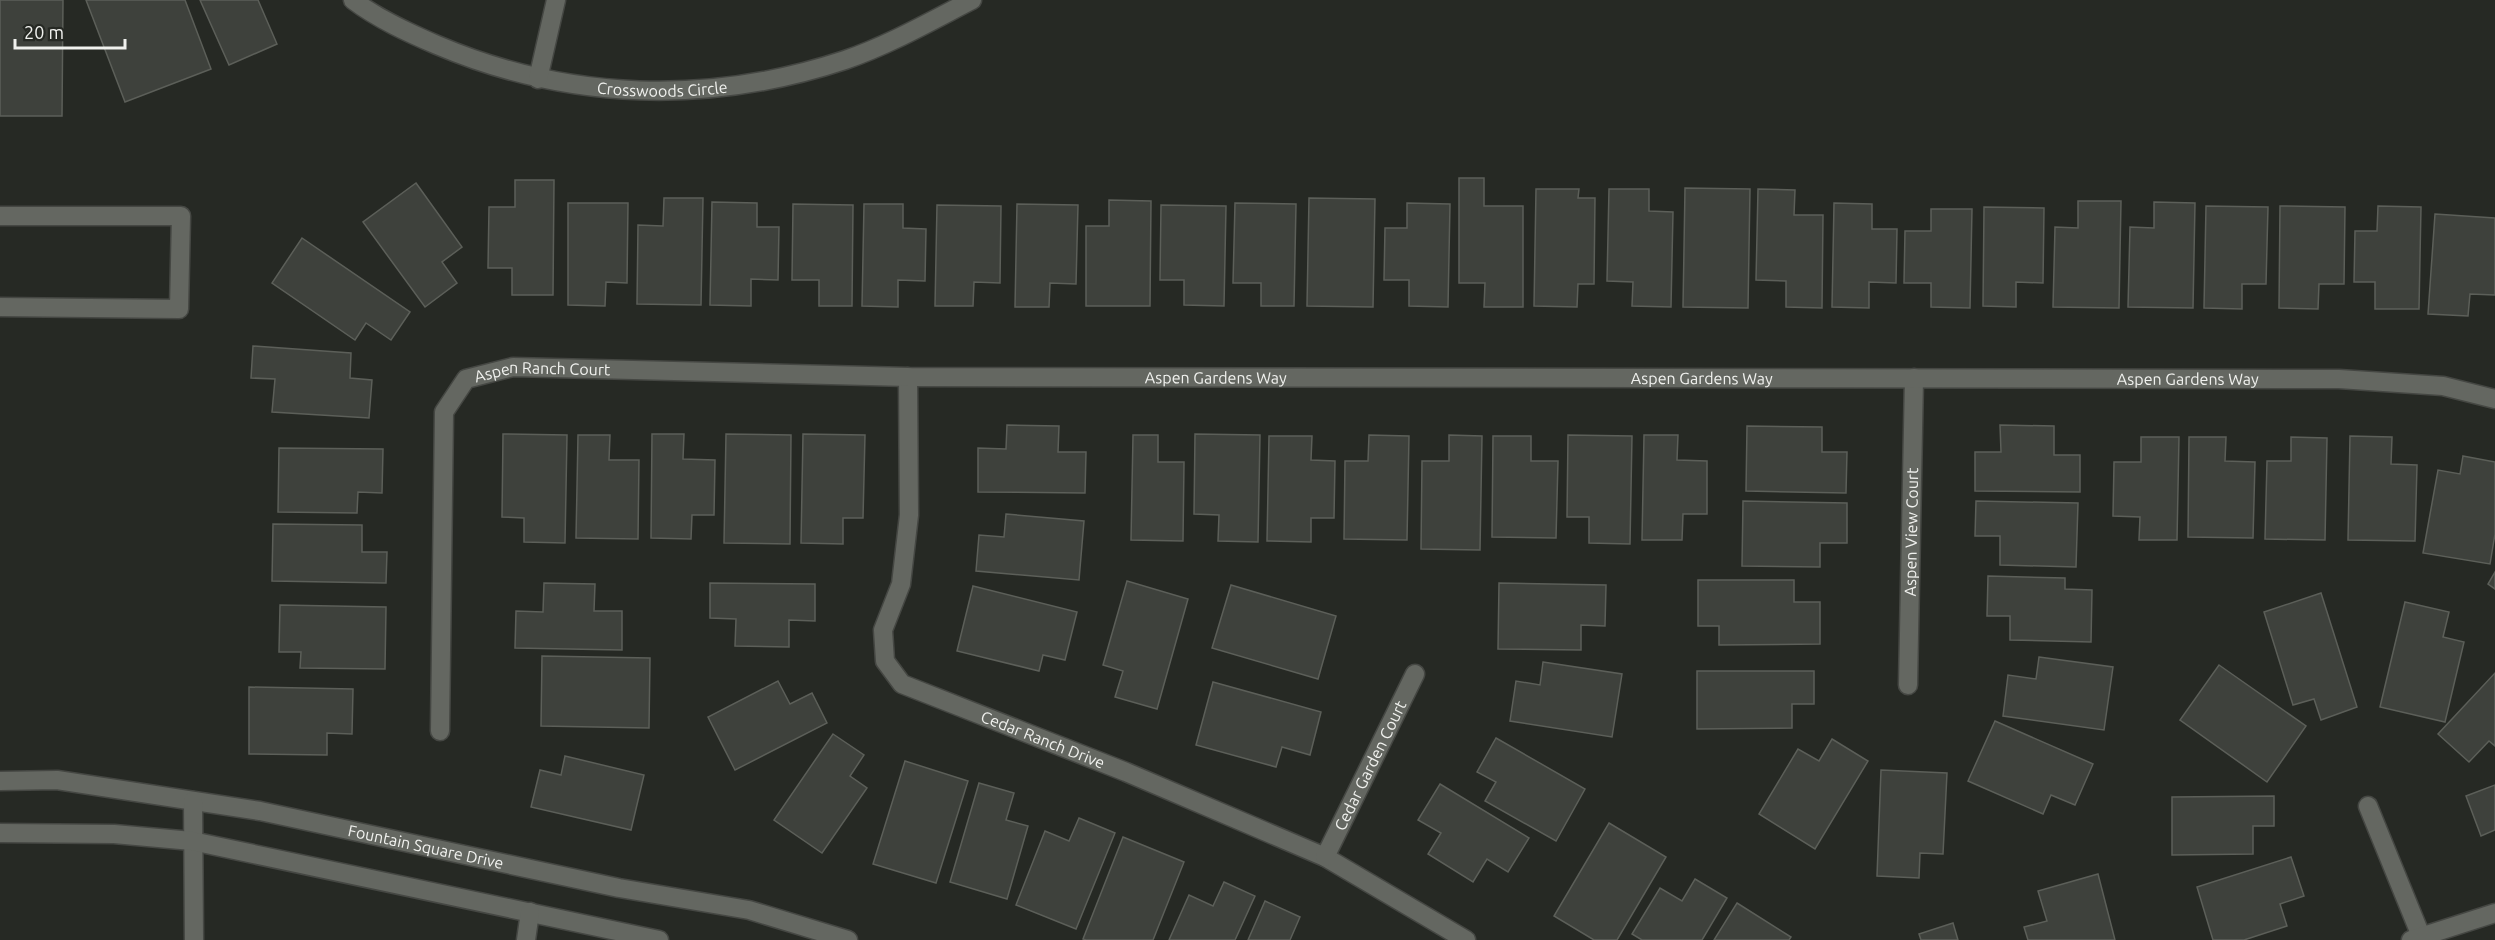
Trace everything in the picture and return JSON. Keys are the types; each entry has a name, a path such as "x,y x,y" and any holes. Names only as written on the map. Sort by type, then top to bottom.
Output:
{"street":[{"path":"538,79 556,0"},
{"name":"Crosswoods Circle","path":"362,2 417,36 474,60 538,79 616,91 703,90 761,82 846,60 899,37 972,0"},
{"path":"0,216 181,216 179,309 0,307"},
{"name":"Aspen Ranch Court","path":"440,731 444,412 466,379 513,368 908,377"},
{"name":"Aspen Gardens Way","path":"908,377 2339,379 2443,386 2495,399"},
{"name":"Cedar Ranch Drive","path":"908,377 909,515 901,584 883,630 885,661 902,684 1126,772 1325,857 1466,940"},
{"name":"Aspen View Court","path":"1908,685 1914,378"},
{"name":"Cedar Garden Court","path":"1325,857 1415,674"},
{"name":"Fountain Square Drive","path":"0,781 57,780 260,811 619,888 749,910 848,940"},
{"path":"193,801 194,940"},
{"path":"2368,806 2416,938 2495,913"},
{"path":"0,834 114,834 192,841 659,940"},
{"path":"526,940 530,912"}],"building":[{"path":"0,0 63,0 62,116 0,116"},
{"path":"86,0 185,0 211,69 125,102"},
{"path":"200,0 258,0 277,44 229,65"},
{"path":"1459,178 1484,178 1484,206 1523,206 1523,307 1484,307 1485,283 1459,283"},
{"path":"515,180 554,180 553,295 512,295 512,268 488,268 489,207 515,207"},
{"path":"416,183 462,247 442,262 457,283 425,307 363,222"},
{"path":"1685,188 1750,189 1748,308 1683,307"},
{"path":"1536,189 1579,189 1578,198 1595,198 1594,284 1578,284 1577,307 1534,306"},
{"path":"1609,189 1649,189 1649,211 1673,212 1671,307 1632,306 1633,282 1607,281"},
{"path":"1758,189 1795,190 1794,215 1823,215 1822,308 1786,307 1786,281 1756,280"},
{"path":"664,198 703,198 701,305 637,304 638,225 663,226"},
{"path":"1309,198 1375,199 1373,307 1307,306"},
{"path":"1109,200 1151,201 1150,306 1086,306 1086,226 1109,226"},
{"path":"2078,201 2121,201 2119,308 2053,307 2055,227 2078,228"},
{"path":"712,202 757,203 757,227 779,227 778,280 751,279 751,306 710,305"},
{"path":"2154,202 2195,203 2193,308 2128,307 2130,227 2154,228"},
{"path":"568,203 628,203 627,283 606,282 605,306 568,305"},
{"path":"1235,203 1296,204 1294,306 1261,306 1261,283 1233,283"},
{"path":"1407,203 1450,204 1448,307 1409,306 1409,280 1384,280 1385,228 1407,228"},
{"path":"1834,203 1872,204 1872,229 1897,229 1896,283 1869,282 1869,308 1832,307"},
{"path":"793,204 853,205 852,306 819,306 819,280 792,280"},
{"path":"864,204 903,204 903,228 926,229 925,281 898,280 898,307 862,306"},
{"path":"1017,204 1078,205 1076,284 1050,283 1049,307 1015,307"},
{"path":"937,205 1001,206 1000,283 974,282 973,306 935,306"},
{"path":"1161,205 1226,206 1224,306 1184,305 1184,280 1160,280"},
{"path":"2206,206 2268,207 2266,284 2242,284 2242,309 2204,308"},
{"path":"2280,206 2345,207 2344,284 2319,284 2318,309 2279,308"},
{"path":"2378,206 2421,207 2419,309 2375,309 2375,282 2354,282 2355,231 2377,231"},
{"path":"1984,207 2044,208 2043,283 2016,282 2016,307 1983,306"},
{"path":"1931,209 1972,209 1970,308 1931,307 1931,283 1904,283 1905,231 1931,231"},
{"path":"2435,214 2495,218 2495,295 2470,294 2468,316 2428,314"},
{"path":"302,238 410,312 391,340 366,323 355,340 272,283"},
{"path":"253,346 351,353 350,378 372,380 369,418 272,412 275,379 251,378"},
{"path":"1007,425 1059,426 1058,452 1086,452 1085,493 978,492 978,448 1006,449"},
{"path":"2000,425 2054,426 2054,455 2080,455 2080,492 1975,491 1975,452 2001,452"},
{"path":"1747,426 1822,427 1822,452 1847,452 1846,493 1746,491"},
{"path":"503,434 567,435 565,543 524,542 524,518 502,517"},
{"path":"652,434 684,434 683,459 715,460 714,515 692,515 691,539 651,538"},
{"path":"726,434 791,435 790,544 724,543"},
{"path":"803,434 865,435 863,518 843,518 843,544 801,543"},
{"path":"1195,434 1260,435 1258,542 1218,541 1219,515 1194,514"},
{"path":"578,435 610,435 609,460 639,460 638,539 576,538"},
{"path":"1133,435 1158,435 1158,462 1184,462 1183,541 1131,540"},
{"path":"1369,435 1409,436 1407,540 1344,539 1345,461 1368,461"},
{"path":"1449,435 1482,436 1480,550 1421,549 1422,461 1449,461"},
{"path":"1568,435 1632,436 1630,544 1589,543 1589,517 1567,517"},
{"path":"1644,435 1678,435 1677,460 1707,461 1707,514 1683,514 1682,540 1642,540"},
{"path":"1269,436 1312,436 1311,460 1335,461 1334,518 1311,518 1311,542 1267,541"},
{"path":"1493,436 1531,436 1531,461 1558,461 1556,538 1492,537"},
{"path":"2350,436 2392,437 2391,464 2417,465 2415,541 2348,540"},
{"path":"2141,437 2179,437 2177,540 2139,540 2140,517 2113,516 2114,462 2141,462"},
{"path":"2189,437 2226,437 2225,461 2255,462 2253,538 2188,537"},
{"path":"2291,437 2327,438 2325,540 2265,539 2267,461 2291,461"},
{"path":"279,448 383,449 382,493 358,492 357,513 278,512"},
{"path":"2463,456 2495,462 2495,534 2490,564 2423,553 2438,470 2460,474"},
{"path":"1743,501 1847,503 1847,543 1820,543 1820,567 1742,566"},
{"path":"1976,501 2078,503 2076,567 2000,565 2000,536 1975,536"},
{"path":"1006,514 1084,521 1079,580 976,571 979,535 1004,537"},
{"path":"273,524 362,525 362,552 387,552 386,583 272,581"},
{"path":"2495,572 2495,589 2488,584"},
{"path":"1988,576 2065,578 2065,589 2092,590 2091,642 2010,640 2010,616 1987,616"},
{"path":"1698,580 1794,580 1794,602 1820,602 1820,644 1719,645 1719,626 1698,626"},
{"path":"1127,581 1188,599 1157,709 1115,697 1123,671 1103,665"},
{"path":"544,583 595,584 594,611 622,611 622,650 515,648 516,611 543,612"},
{"path":"710,583 815,584 815,621 789,620 789,647 735,646 736,619 710,618"},
{"path":"1499,583 1606,585 1605,626 1581,625 1581,650 1498,649"},
{"path":"1231,585 1336,616 1318,679 1212,648"},
{"path":"973,586 1077,612 1065,660 1043,655 1039,671 957,651"},
{"path":"2321,593 2357,707 2321,720 2314,699 2293,705 2264,612"},
{"path":"2405,602 2449,612 2443,637 2464,642 2445,722 2380,707"},
{"path":"280,605 386,607 385,669 300,668 301,652 279,652"},
{"path":"542,656 650,658 649,728 541,726"},
{"path":"2039,657 2113,667 2104,730 2003,716 2008,675 2036,679"},
{"path":"1543,662 1622,674 1612,737 1510,721 1516,681 1540,685"},
{"path":"2219,665 2306,726 2267,782 2180,720"},
{"path":"1697,671 1814,671 1814,704 1792,704 1792,728 1697,729"},
{"path":"2495,673 2495,746 2489,741 2469,762 2438,734"},
{"path":"778,681 790,704 812,693 827,723 735,770 708,717"},
{"path":"1213,682 1321,712 1310,755 1282,747 1276,767 1196,745"},
{"path":"249,687 353,689 352,734 327,733 327,755 249,754"},
{"path":"1995,721 2093,764 2075,805 2051,795 2043,814 1968,781"},
{"path":"833,734 864,755 850,776 867,788 822,853 774,820"},
{"path":"1496,738 1585,789 1556,841 1485,801 1496,782 1477,772"},
{"path":"1832,739 1868,761 1815,849 1759,814 1798,749 1819,761"},
{"path":"565,756 644,775 631,830 531,807 540,770 561,775"},
{"path":"905,761 968,781 936,883 873,864"},
{"path":"1881,770 1947,773 1943,854 1920,853 1919,878 1877,876"},
{"path":"979,783 1014,793 1006,820 1028,826 1007,899 950,882"},
{"path":"1440,784 1529,838 1508,872 1487,859 1473,882 1428,854 1441,833 1418,820"},
{"path":"2495,785 2495,830 2481,836 2466,796"},
{"path":"2274,796 2274,826 2253,826 2253,854 2172,855 2172,797"},
{"path":"1079,818 1115,833 1076,929 1016,905 1045,831 1069,841"},
{"path":"1609,823 1666,857 1617,940 1594,940 1554,916"},
{"path":"1123,837 1184,862 1153,940 1083,939"},
{"path":"2291,857 2304,896 2280,904 2287,926 2244,940 2213,940 2197,887"},
{"path":"2098,874 2115,940 2028,940 2024,927 2047,921 2038,891"},
{"path":"1695,879 1727,898 1702,940 1642,940 1632,934 1660,888 1682,901"},
{"path":"1224,882 1255,896 1235,940 1169,940 1189,895 1213,906"},
{"path":"1265,901 1300,917 1290,940 1248,940"},
{"path":"1737,903 1791,937 1789,940 1714,940"},
{"path":"1953,923 1958,940 1921,940 1919,934"}]}
